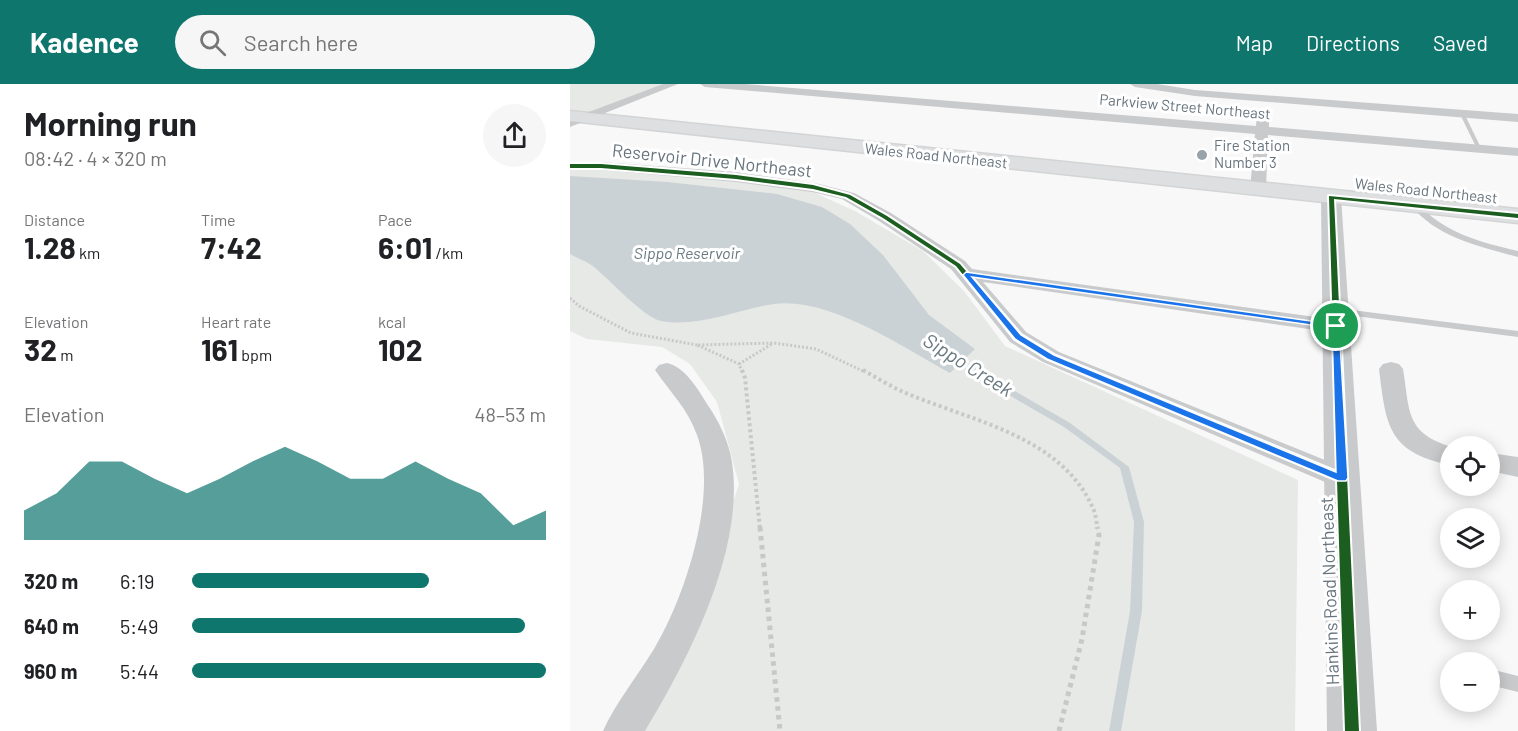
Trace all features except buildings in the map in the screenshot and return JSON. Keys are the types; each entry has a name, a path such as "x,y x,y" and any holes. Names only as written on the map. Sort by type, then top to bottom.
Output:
{"main road":[{"name":"Wales Road Northeast","path":"575,119 1518,216"}],"street":[{"path":"575,119 673,84"},
{"name":"Parkview Street Northeast","path":"705,84 1518,152"},
{"path":"1135,84 1264,99 1370,101 1518,118"},
{"path":"1258,189 1264,99"},
{"name":"Reservoir Drive Northeast","path":"570,166 705,173 775,181 838,193 856,200 942,253 966,274 1018,337 1051,357 1342,478"},
{"name":"Hankins Road Northeast","path":"1331,197 1352,731"},
{"path":"966,274 1336,319"},
{"path":"1391,369 1399,421 1404,432 1420,445 1440,452"},
{"path":"623,731 679,638 709,547 720,485 718,460 701,413 683,386 667,370"},
{"path":"1500,464 1518,467"}],"lane":[{"path":"1461,113 1480,149"},
{"path":"1415,205 1424,216 1467,239 1518,254"},
{"path":"1336,319 1518,334"},
{"path":"1500,680 1518,684"}],"path":[{"path":"570,298 579,306 631,333 697,345 774,342 816,349 851,364 899,390 1011,434 1045,452 1074,478 1093,507 1099,535 1082,639 1059,731"},
{"path":"739,364 774,342"},
{"path":"697,345 739,364 745,378 780,731"}],"shaded area":[{"path":"570,84 663,84 589,112 570,110"},
{"path":"570,168 646,172 804,188 855,211 923,251 964,291 1005,346 1298,480 1295,731 632,731 712,567 739,484 717,402 690,364 662,347 587,339 570,331"}],"water":[{"name":"Sippo Reservoir","path":"570,176 667,182 777,194 822,207 850,224 883,255 929,315 975,349 950,373 865,326 818,308 796,304 760,306 689,322 661,321 636,306 594,267 570,254"}],"waterway":[{"name":"Sippo Creek","path":"953,359 1067,425 1124,467 1139,522 1136,611 1115,731"}],"cycle path":[{"path":"570,166 601,166 736,177 813,187 848,196 885,217 958,265 1018,337 1051,357 1342,478"},
{"path":"1352,731 1331,197 1518,216"}],"place":[{"name":"Fire Station Number 3","path":"1202,155"}],"route":[{"path":"966,274 991,276 1336,326 1342,478 1111,384 1051,357 1018,337 966,274"}]}
